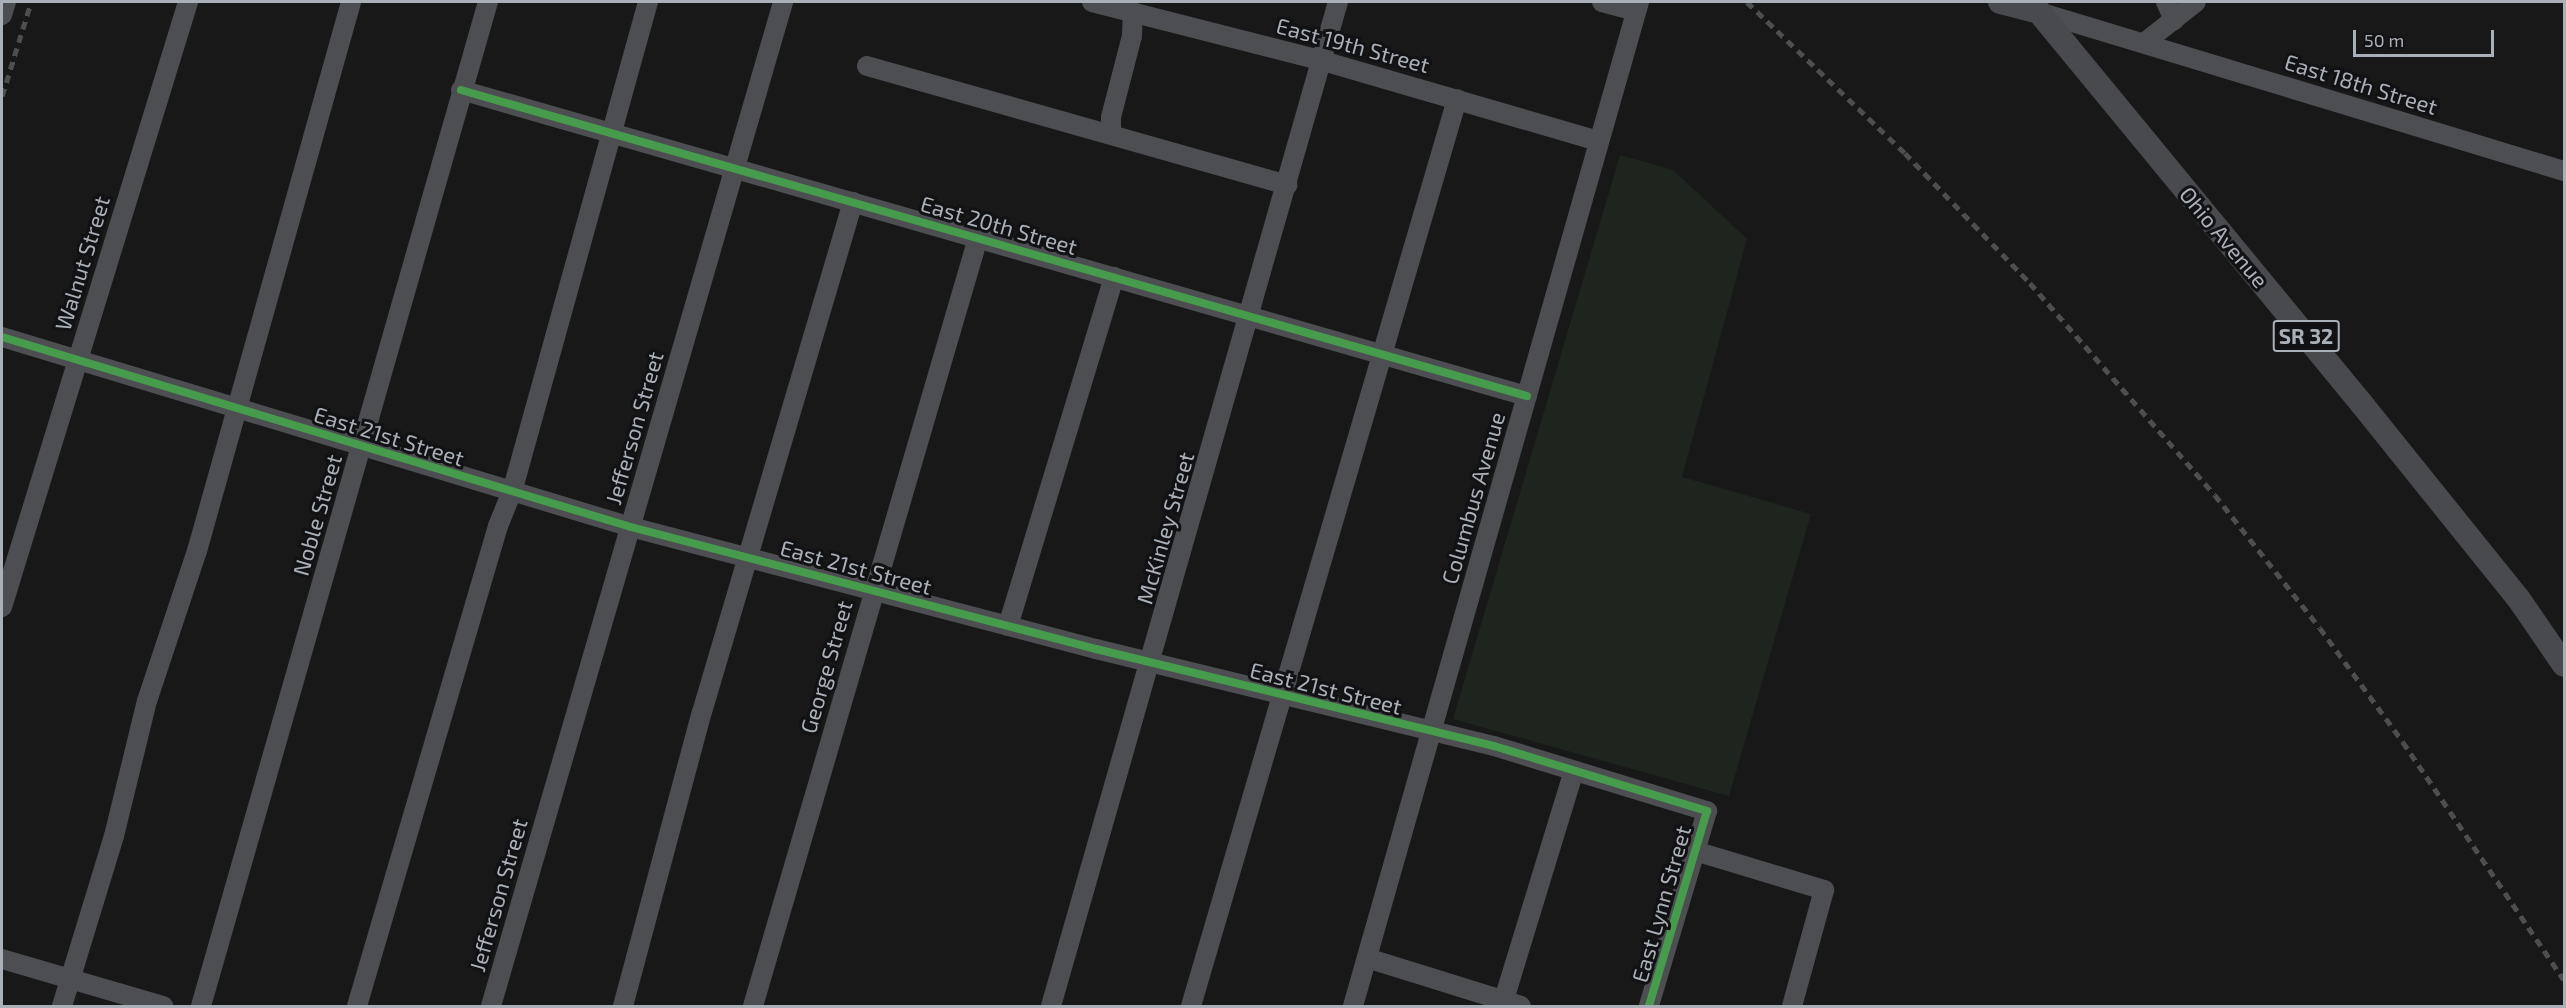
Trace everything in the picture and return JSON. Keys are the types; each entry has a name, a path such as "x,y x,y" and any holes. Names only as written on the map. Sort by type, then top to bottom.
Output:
{"main road":[{"path":"2000,2 2039,12"},
{"name":"Ohio Avenue","path":"2039,12 2361,403 2518,598 2565,665"}],"street":[{"path":"2,15 6,2"},
{"name":"Walnut Street","path":"2,607 188,2"},
{"path":"62,1006 114,836 147,701 197,551 351,2"},
{"name":"Noble Street","path":"201,1006 488,2"},
{"path":"357,1006 498,526 512,492 610,132 648,2"},
{"name":"Jefferson Street","path":"491,1006 783,2"},
{"name":"East 19th Street","path":"1092,2 1323,61 1599,141"},
{"name":"McKinley Street","path":"1051,1006 1152,662 1338,2"},
{"path":"1602,2 1637,6"},
{"path":"2144,43 2170,10 2196,2"},
{"name":"Columbus Avenue","path":"1353,1006 1637,6"},
{"path":"1111,133 1111,117 1132,36 1133,12"},
{"name":"East 18th Street","path":"2039,12 2565,171"},
{"path":"867,66 1111,133 1288,185"},
{"name":"East 20th Street","path":"461,90 1527,396"},
{"path":"1191,1006 1284,696 1457,99"},
{"path":"623,1006 749,558 853,202"},
{"name":"George Street","path":"753,1006 978,238"},
{"path":"1008,626 1114,277"},
{"name":"East 21st Street","path":"2,337 631,527 1008,626 1432,732 1707,811"},
{"path":"1367,958 1509,1005 1574,771"},
{"name":"East Lynn Street","path":"1649,1006 1707,811"},
{"path":"1695,851 1824,890 1791,1006"},
{"path":"2,959 163,1006"}],"shaded area":[{"path":"1620,155 1673,170 1747,239 1682,477 1811,514 1729,796 1453,719"}],"railway":[{"path":"2,96 31,2"},
{"path":"1747,2 1905,153 2030,283 2215,495 2320,628 2403,742 2564,980"}],"cycle path":[{"path":"461,90 1527,396"},
{"path":"2,337 631,527 1096,649 1494,746 1707,811 1649,1006"}]}
